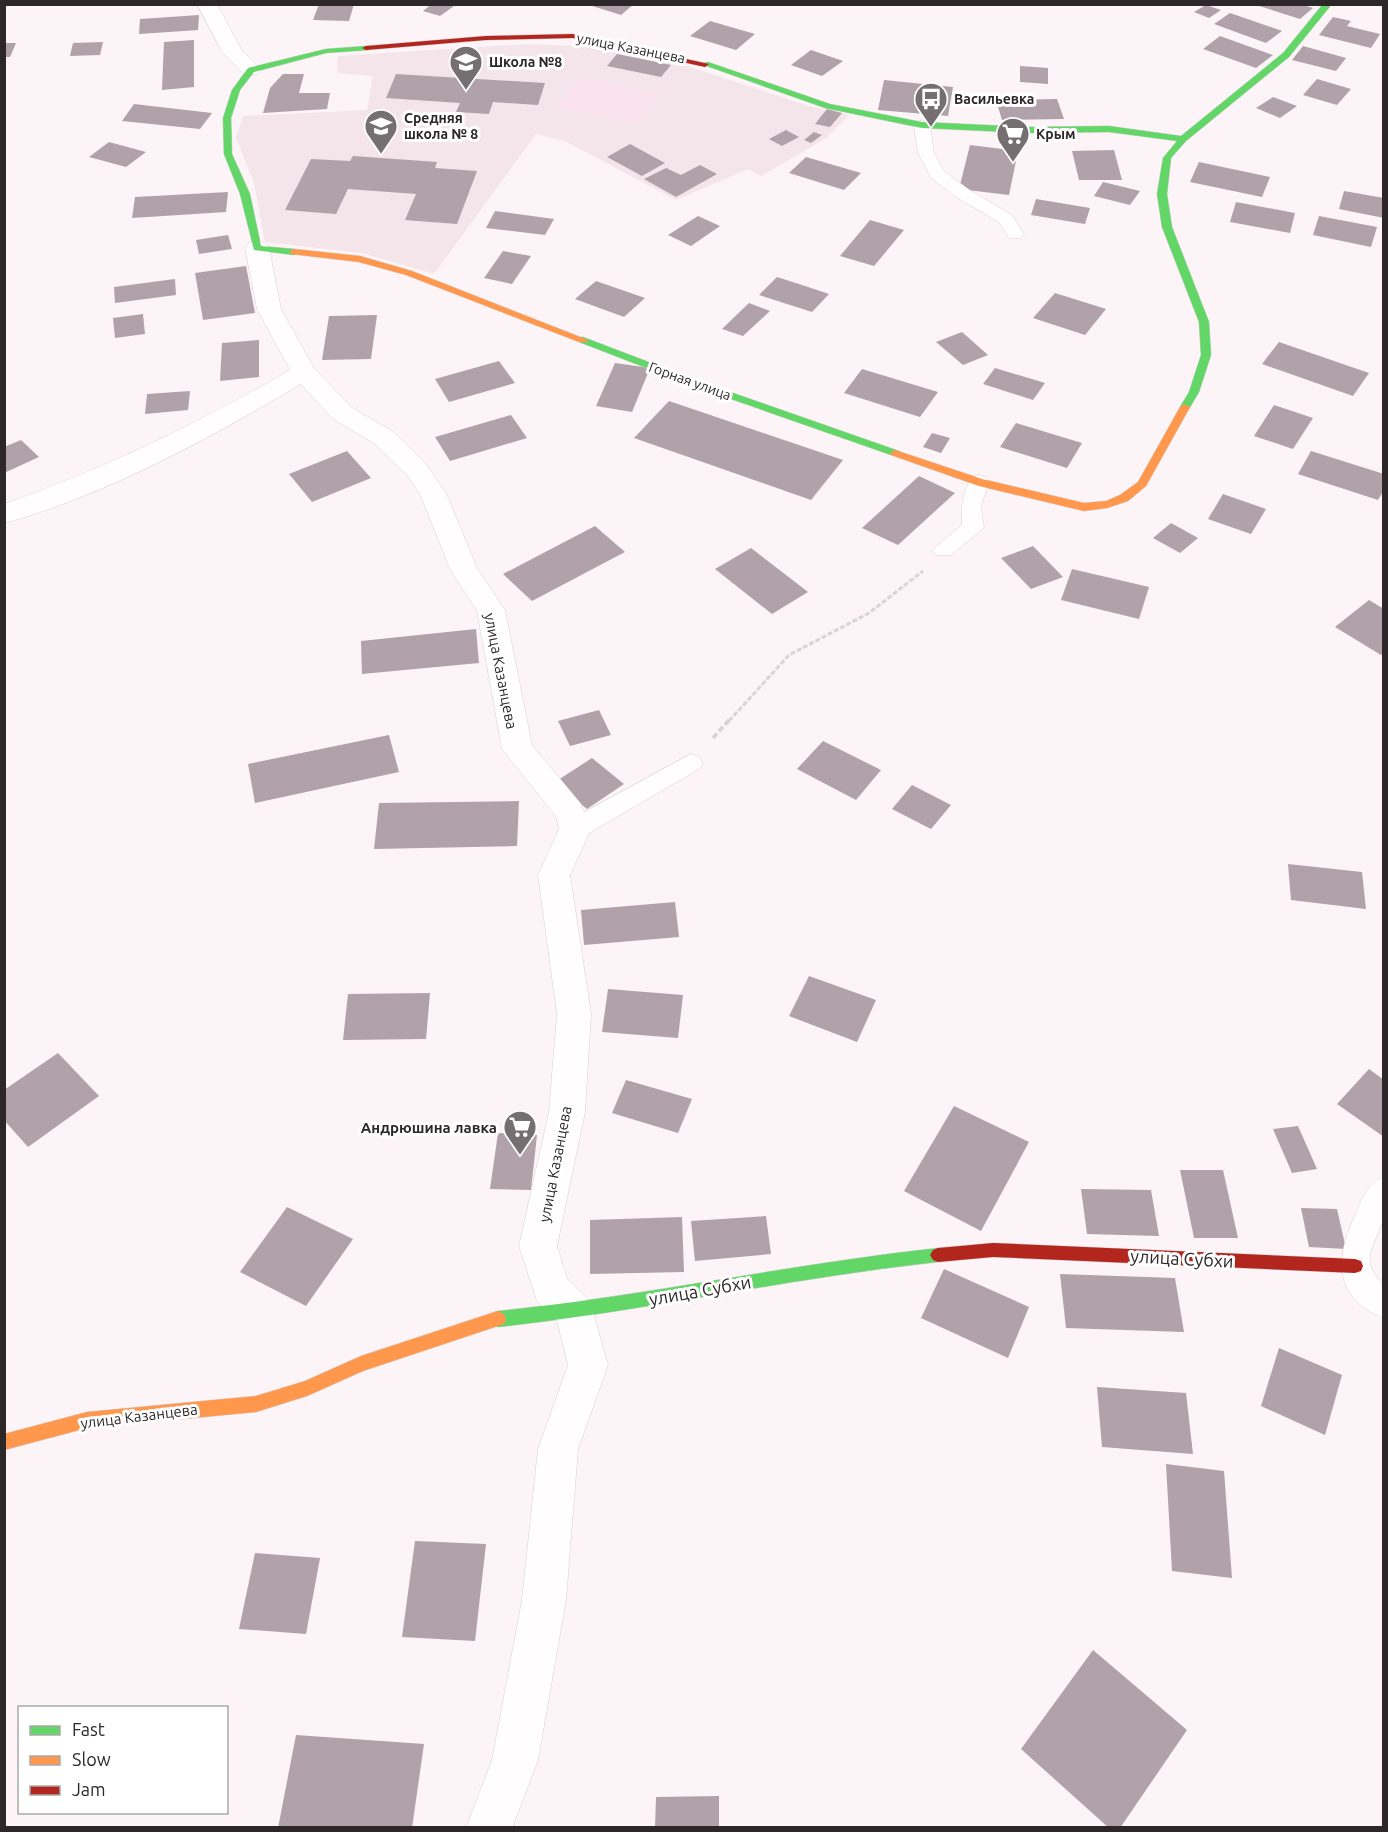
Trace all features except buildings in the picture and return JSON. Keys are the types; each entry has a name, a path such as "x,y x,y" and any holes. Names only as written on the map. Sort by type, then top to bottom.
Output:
{"street":[{"path":"207,4 232,52 251,70"},
{"path":"1183,139 1286,55 1329,4"},
{"name":"улица Казанцева","path":"574,1312 551,1288 538,1246 567,1112 574,1014 554,875 575,829 570,812 518,749 491,610 464,569 433,493 416,469 383,437 342,413 304,372 269,309 245,194 228,154 227,118 236,90 251,70 326,51 486,38 573,36 675,56 717,67 828,106 922,125 1028,130 1109,129 1183,139"},
{"name":"Горная улица","path":"257,248 360,259 409,273 692,382 979,482 1084,507 1107,504 1124,498 1142,484 1194,392 1206,355 1204,322 1167,227 1162,194 1167,158 1183,139"},
{"path":"4,514 74,490 163,448 255,402 304,372"},
{"name":"улица Субхи","path":"574,1312 879,1260 993,1250 1355,1266"},
{"path":"489,1827 515,1760 544,1600 558,1449 588,1365 574,1312"},
{"name":"улица Казанцева","path":"4,1442 87,1420 256,1404 307,1388 362,1364 492,1319 574,1312"}],"lane":[{"path":"922,125 926,153 938,174 962,193 1006,219 1015,234"},
{"path":"944,550 973,528 971,506 979,482"},
{"path":"575,829 691,763"},
{"path":"1383,1190 1374,1202 1365,1225 1355,1266 1362,1283 1383,1304"}],"path":[{"path":"691,763 789,655 869,613 918,577 944,550"}],"shaded area":[{"name":"Средняя школа № 8","path":"527,44 606,47 684,65 809,106 849,115 826,138 761,176 748,169 676,200 565,141 536,134 434,274 362,253 265,242 254,183 236,138 243,116 367,110 373,76 337,73 338,56"},
{"path":"580,77 661,93 637,124 554,107"}],"traffic: fast":[{"path":"1185,407 1194,392 1206,355 1204,322 1167,227 1162,194 1167,158 1183,139 1286,55 1328,4"},
{"path":"294,252 257,248 245,194 228,154 227,118 236,90 251,70 326,51 366,48"},
{"path":"705,64 828,106 922,125 1028,130 1109,129 1183,139"},
{"path":"583,340 692,382 895,453"},
{"path":"498,1319 553,1313 828,1269 938,1255"}],"traffic: slow":[{"path":"294,252 360,259 409,273 583,340"},
{"path":"895,453 979,482 1084,507 1107,504 1124,498 1142,484 1185,407"},
{"path":"4,1442 87,1420 256,1404 307,1388 361,1364 498,1319"}],"traffic: jam":[{"path":"366,48 486,38 573,36 705,64"},
{"path":"938,1255 993,1250 1355,1266"}],"place":[{"name":"Школа №8","path":"466,91"},
{"name":"Васильевка","path":"931,128"},
{"name":"Средняя школа № 8","path":"381,155"},
{"name":"Крым","path":"1013,163"},
{"name":"Андрюшина лавка","path":"520,1156"}]}
